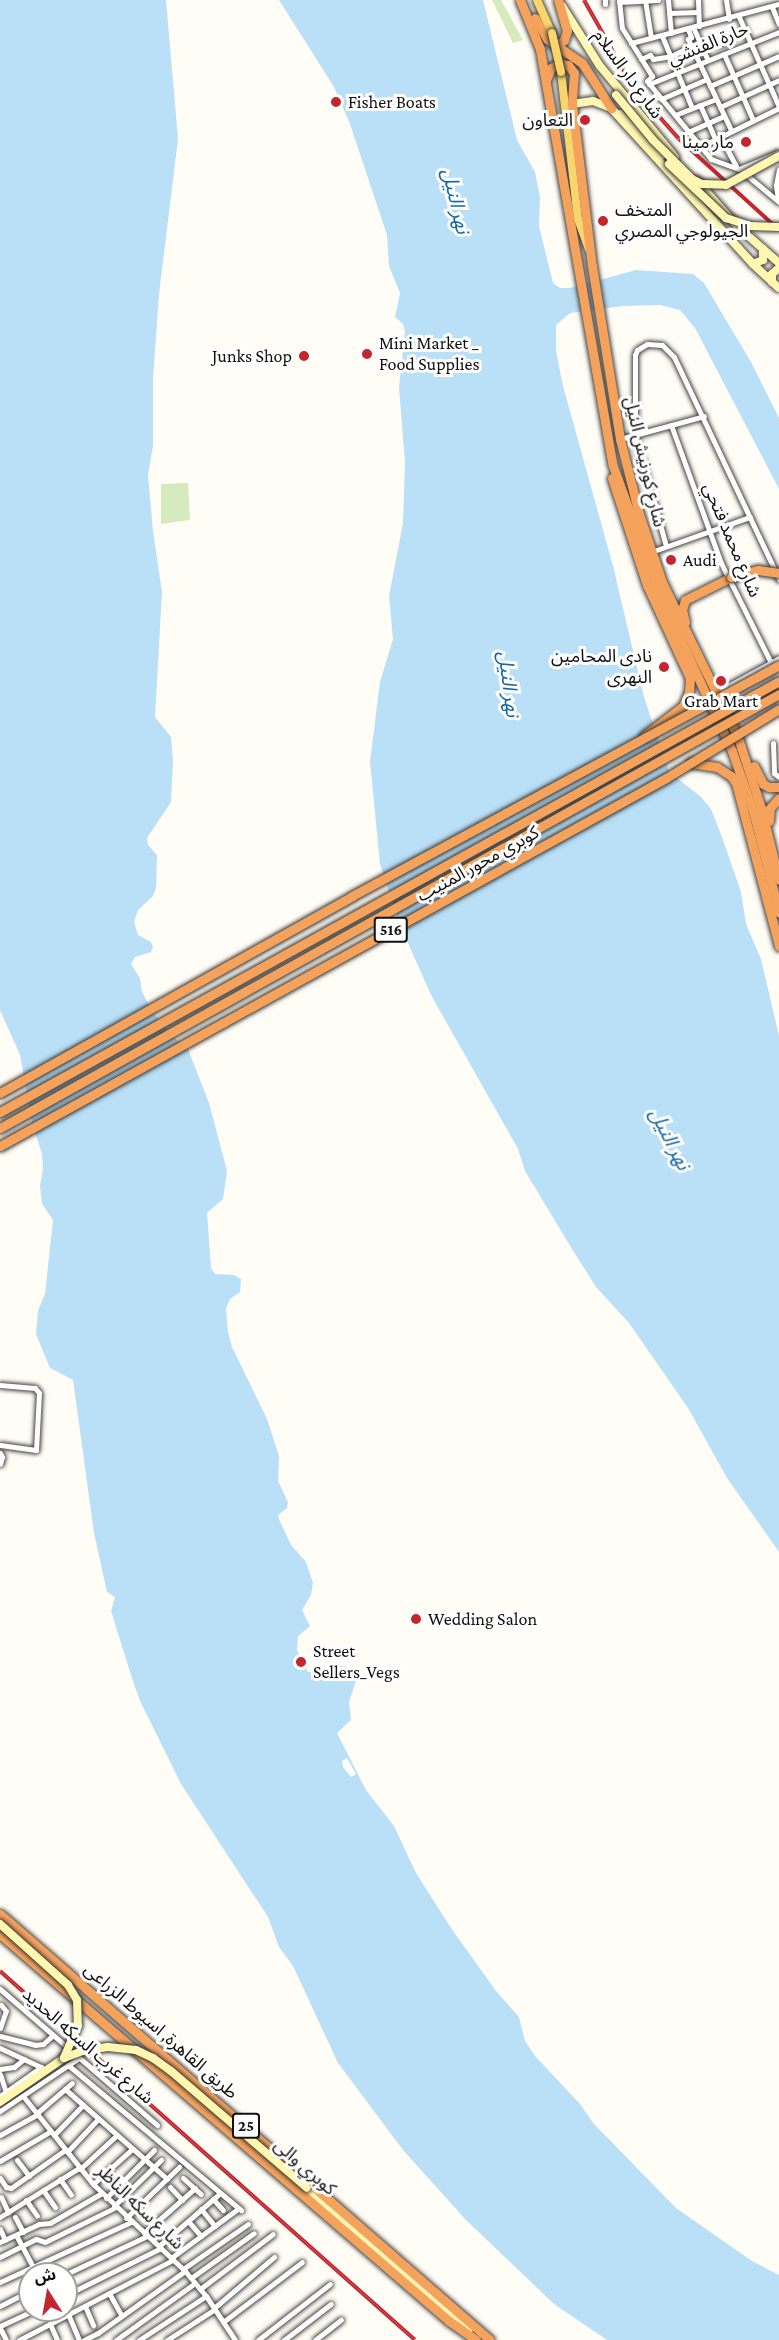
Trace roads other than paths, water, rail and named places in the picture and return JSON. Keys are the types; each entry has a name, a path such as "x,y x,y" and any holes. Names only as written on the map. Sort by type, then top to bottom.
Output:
{"highway":[{"name":"شارع كورنيش النيل","path":"519,0 538,42 576,269 613,466 660,595 732,751 753,811 779,913"},
{"path":"526,0 542,34 582,63 611,108"},
{"path":"556,46 564,40 567,31 560,12 559,1"},
{"name":"شارع كورنيش النيل","path":"545,83 553,66 563,63 570,66 574,75 572,105 590,253 620,439 651,552 689,639 737,735 756,789 779,880"},
{"path":"613,466 612,483 642,572 662,620 688,670 690,685 683,706 642,738"},
{"path":"689,639 682,604 693,595 730,578 758,570 779,573"},
{"name":"كوبري محور المنيب","path":"0,1093 352,896 775,664"},
{"name":"كوبري محور المنيب","path":"0,1112 779,681"},
{"name":"كوبري محور المنيب","path":"0,1128 779,694"},
{"name":"كوبري محور المنيب","path":"0,1146 691,763 777,710"},
{"path":"737,735 749,752 763,784 769,787 779,787"},
{"path":"691,763 717,767 731,776 736,783 779,946"},
{"path":"772,853 773,839 768,812 779,798"},
{"name":"طريق القاهرة, اسيوط الزراعى","path":"0,1914 490,2340"},
{"name":"طريق القاهرة, اسيوط الزراعى","path":"0,1934 97,2015 449,2321 476,2340"},
{"path":"97,2015 107,2014 105,2004"},
{"path":"118,2034 120,2024 128,2026"}],"main road":[{"path":"537,0 558,51 578,219 590,253"},
{"name":"شارع دار السلام","path":"559,1 600,66 653,133 738,227 779,262"},
{"path":"600,66 616,95 653,140 692,179 702,184 713,186 732,183 751,169 779,154"},
{"name":"شارع دار السلام","path":"572,105 592,100 611,108 753,264 779,288"},
{"path":"611,108 626,119 726,218 750,226 779,227"},
{"path":"753,264 764,260 763,249"},
{"path":"771,282 772,274 779,268"},
{"path":"0,1924 68,1985 77,2000 76,2033 64,2061"},
{"name":"كوبري والى","path":"0,1929 65,1987 73,2002 73,2032 64,2061"},
{"name":"كوبري والى","path":"64,2061 81,2048 107,2044 145,2052 173,2068 283,2158"},
{"name":"كوبري والى","path":"0,2099 82,2051 108,2047 136,2050 153,2058 171,2071 436,2300 476,2340"}],"street":[{"path":"645,0 651,38"},
{"path":"658,0 619,1 622,28 652,76 648,82 661,99 700,147 716,162 739,169 779,154"},
{"path":"668,0 671,33"},
{"path":"698,0 698,12 691,37 688,39 730,130"},
{"path":"726,0 729,19"},
{"path":"632,43 739,17 779,4"},
{"path":"772,7 779,24"},
{"path":"669,13 698,12"},
{"path":"700,147 730,130 779,108 739,17"},
{"path":"693,28 708,60"},
{"path":"641,59 650,55 653,59 671,56 691,46 725,42 727,38 746,32"},
{"name":"حارة الفنشي","path":"648,82 779,32"},
{"path":"662,36 692,108"},
{"path":"724,54 753,120"},
{"path":"710,86 779,56"},
{"path":"661,99 707,79"},
{"path":"720,107 779,80"},
{"path":"675,115 716,99"},
{"path":"700,105 730,159 779,202"},
{"path":"688,132 724,116"},
{"path":"779,169 776,185 779,202"},
{"path":"666,546 635,435 634,367 637,350 647,344 663,345 674,357 704,416 779,579"},
{"path":"620,439 704,416"},
{"name":"شارع محمد فتحي","path":"671,425 709,531 730,578 775,664"},
{"path":"651,552 750,517"},
{"path":"717,692 775,664 779,658"},
{"path":"773,743 774,773 779,777"},
{"path":"0,1385 35,1388 39,1393 36,1450 0,1445"},
{"path":"0,1453 2,1456 0,1464"},
{"name":"شارع غرب السكه الحديد","path":"0,1989 157,2125"},
{"path":"0,2028 5,2015 1,2007 8,1996"},
{"path":"0,2036 35,2045 43,2044 53,2036"},
{"path":"0,2049 40,2066 40,2069 6,2092 0,2099"},
{"path":"0,2111 23,2096 64,2061 79,2058"},
{"path":"0,2069 14,2067 24,2059"},
{"path":"64,2061 219,2189 219,2194 240,2209 172,2259 78,2309"},
{"path":"0,2074 6,2092"},
{"path":"0,2135 38,2113 72,2083"},
{"path":"65,2089 167,2179"},
{"name":"شارع سكه الناظر","path":"23,2096 93,2184 193,2280 233,2338"},
{"path":"0,2161 53,2133 83,2105"},
{"path":"2,2183 11,2188 29,2176 66,2151 98,2119"},
{"path":"0,2217 80,2168 117,2135"},
{"path":"93,2184 132,2149"},
{"path":"0,2229 3,2241 39,2224 51,2223 104,2195 146,2160 154,2150"},
{"path":"17,2160 29,2176"},
{"path":"10,2261 3,2255 38,2238 45,2241 115,2207 161,2160"},
{"path":"126,2217 179,2167"},
{"path":"183,2178 201,2194"},
{"path":"60,2179 71,2195"},
{"path":"170,2187 182,2200"},
{"path":"78,2268 146,2234 195,2188"},
{"path":"43,2190 55,2207"},
{"path":"78,2289 160,2247 219,2194"},
{"path":"1,2197 8,2212"},
{"path":"213,2199 224,2210"},
{"path":"26,2200 37,2216"},
{"path":"201,2210 215,2226"},
{"path":"15,2217 23,2232"},
{"path":"188,2221 201,2236"},
{"path":"44,2262 131,2222"},
{"path":"84,2340 98,2333 248,2224"},
{"path":"116,2340 254,2233"},
{"path":"200,2289 273,2234"},
{"path":"16,2235 30,2262"},
{"path":"167,2340 214,2309 274,2257"},
{"path":"223,2322 302,2262"},
{"path":"0,2282 18,2274"},
{"path":"258,2340 330,2284"},
{"path":"109,2293 122,2316"},
{"path":"139,2340 206,2296"},
{"path":"0,2306 18,2297"},
{"path":"284,2340 331,2304"},
{"path":"85,2306 93,2325"},
{"path":"6,2340 0,2327 18,2318"},
{"path":"315,2340 341,2320"},
{"path":"19,2340 32,2337 54,2322"},
{"path":"71,2322 79,2340"},
{"path":"50,2324 57,2340"},
{"path":"98,2333 104,2340"},
{"path":"226,2340 233,2338"}],"water":[{"path":"0,0 166,0 178,139 159,294 153,379 153,445 148,475 162,592 155,717 171,737 173,761 171,802 147,838 148,845 157,855 156,888 153,896 138,910 134,922 138,935 151,942 153,947 151,952 135,957 131,964 140,978 142,992 152,1011 173,1037 188,1049 209,1103 227,1171 223,1199 207,1213 211,1268 215,1274 234,1275 241,1279 240,1292 230,1299 226,1308 228,1332 232,1347 267,1419 279,1456 278,1481 288,1502 287,1508 278,1515 279,1519 291,1545 306,1562 313,1583 311,1595 302,1610 310,1626 298,1636 297,1650 308,1672 319,1673 335,1664 351,1669 354,1674 356,1681 349,1702 351,1720 337,1733 366,1790 394,1826 416,1873 451,1928 496,1991 519,2017 525,2041 535,2056 580,2104 594,2124 676,2208 752,2261 779,2275 779,2340 607,2340 554,2304 466,2220 403,2150 338,2063 293,1966 279,1947 268,1917 181,1784 140,1701 131,1675 111,1611 115,1597 107,1592 94,1533 73,1380 50,1368 36,1334 38,1310 45,1294 53,1220 42,1204 40,1186 43,1168 42,1154 32,1123 20,1055 0,1010"},
{"name":"نهر النيل","path":"279,0 483,0 517,140 535,172 540,197 539,226 553,283 560,288 570,288 636,270 693,274 704,283 751,362 779,418 779,489 695,328 680,310 660,305 623,306 570,313 556,325 556,351 563,386 613,566 644,697 669,772 700,796 711,809 741,892 746,924 761,959 779,1036 779,1552 727,1478 688,1408 629,1323 596,1287 525,1171 518,1149 431,995 400,925 380,864 370,762 380,682 393,639 389,596 403,523 405,463 399,387 405,332 403,324 395,317 400,293 389,266 387,235 350,124 334,87"}],"railway":[{"path":"584,0 633,87 679,139 779,230"},
{"path":"0,1971 415,2340"}],"place":[{"name":"Fisher Boats","path":"336,102"},
{"name":"التعاون","path":"585,120"},
{"name":"مار مينا","path":"746,142"},
{"name":"المتخف الجيولوجي المصري","path":"603,221"},
{"name":"Mini Market _ Food Supplies","path":"367,354"},
{"name":"Junks Shop","path":"304,356"},
{"name":"Audi","path":"671,560"},
{"name":"نادى المحامين النهرى","path":"664,667"},
{"name":"Grab Mart","path":"721,681"},
{"name":"Wedding Salon","path":"416,1619"},
{"name":"Street Sellers_Vegs","path":"301,1662"}]}
